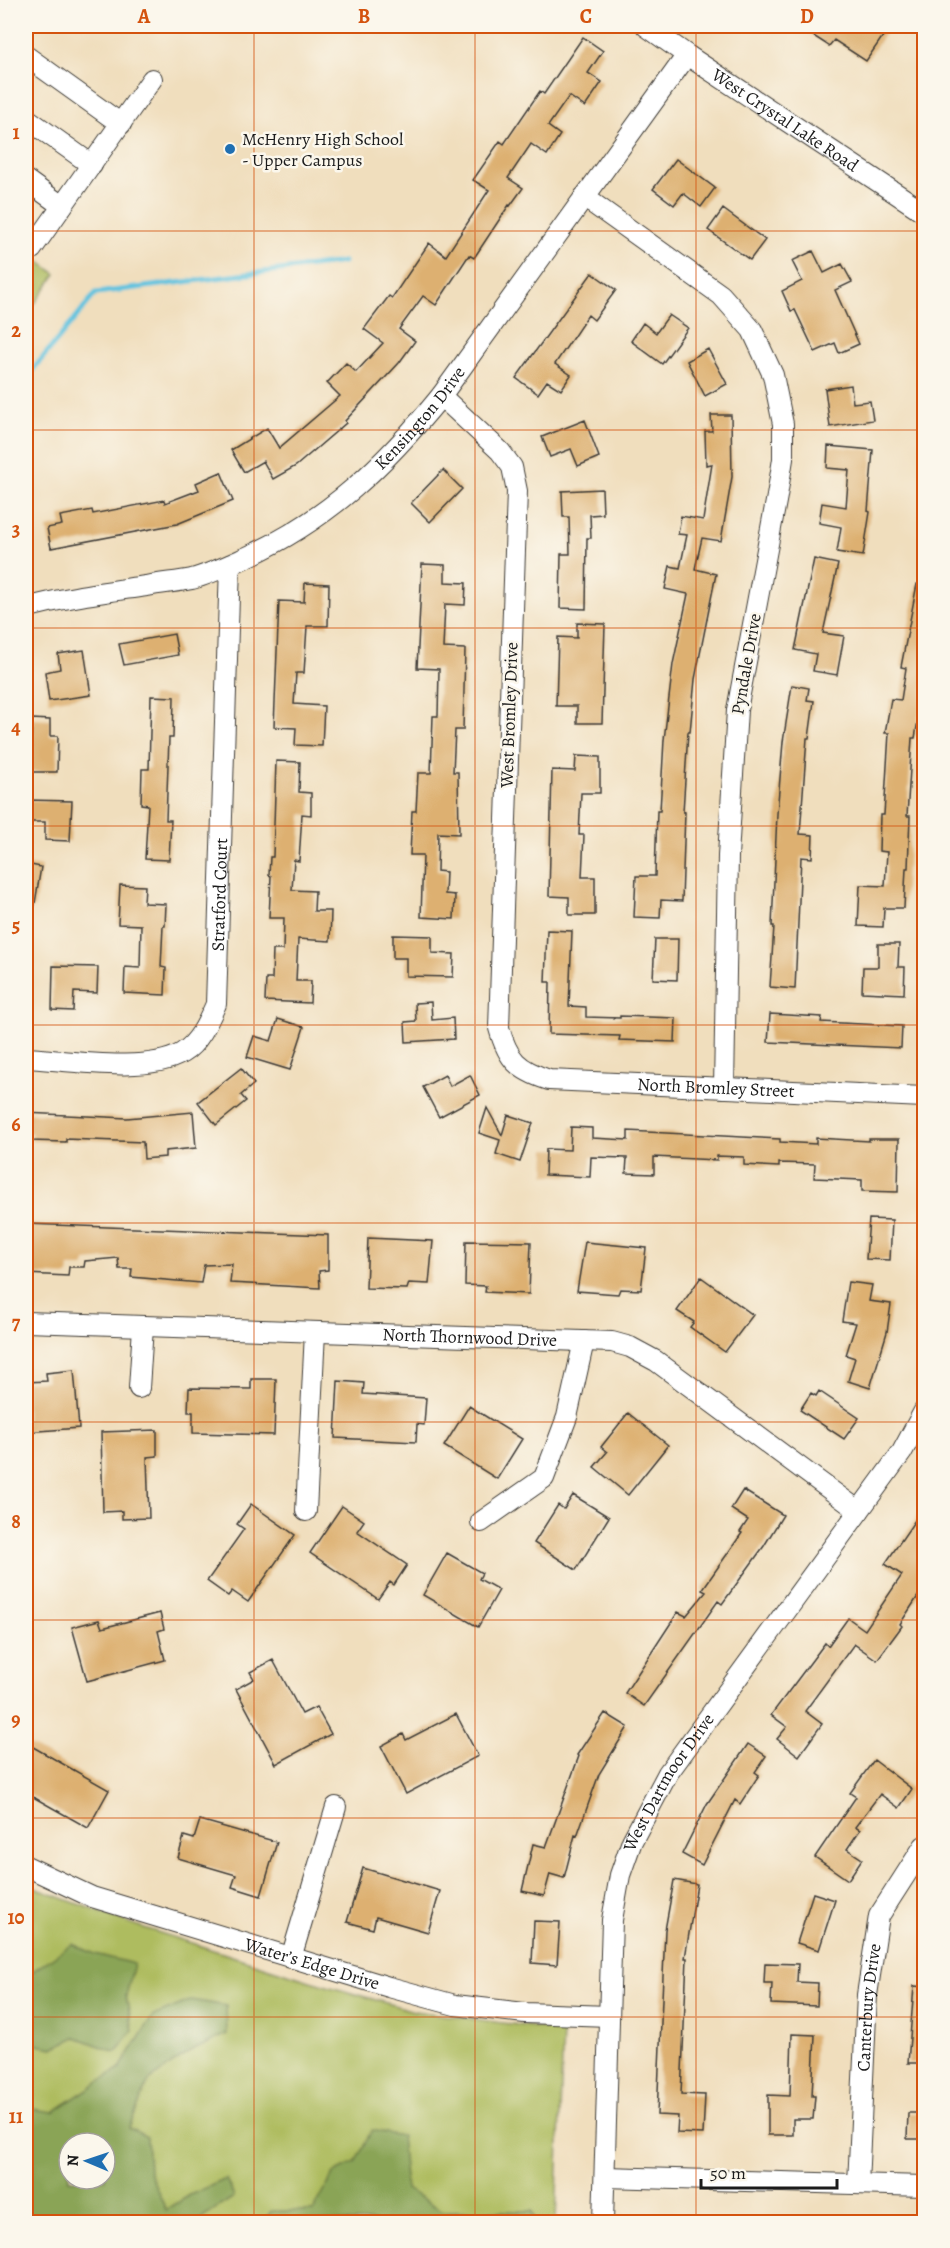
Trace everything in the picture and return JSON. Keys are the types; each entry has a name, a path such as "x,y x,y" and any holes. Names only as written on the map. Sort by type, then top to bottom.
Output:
{"street":[{"name":"West Crystal Lake Road","path":"646,26 924,212"},
{"name":"Kensington Drive","path":"26,608 56,599 192,579 230,565 275,544 320,516 356,488 408,436 441,396 687,55"},
{"path":"26,56 121,124"},
{"path":"26,244 32,249 152,79"},
{"path":"26,118 92,165"},
{"path":"26,180 62,206"},
{"name":"Pyndale Drive","path":"584,197 721,295 752,330 773,375 783,424 783,459 737,710 728,856 724,1088"},
{"name":"West Bromley Drive","path":"441,396 500,451 512,467 517,491 499,1028 504,1045 513,1061"},
{"name":"Stratford Court","path":"26,1058 139,1066 163,1061 183,1053 206,1028 216,1004 230,565"},
{"name":"North Bromley Street","path":"513,1061 528,1074 549,1080 924,1097"},
{"name":"North Thornwood Drive","path":"26,1323 612,1342 630,1347 656,1361 859,1511"},
{"path":"139,1388 143,1327"},
{"path":"306,1511 315,1332"},
{"path":"481,1522 543,1478 567,1417 584,1341"},
{"name":"West Dartmoor Drive","path":"603,2223 612,1920 620,1875 632,1841 668,1773 922,1424"},
{"path":"291,1958 336,1807"},
{"name":"Canterbury Drive","path":"858,2184 867,1995 879,1916 924,1846"},
{"name":"Water’s Edge Drive","path":"26,1866 92,1897 455,2005 525,2013 609,2016"},
{"path":"605,2177 924,2186"}],"green space":[{"path":"26,252 56,274 26,316"},
{"path":"26,1882 35,1888 132,1924 310,1981 414,2011 563,2031 556,2222 26,2222"},
{"path":"72,1944 95,1954 134,1964 126,1996 133,2030 116,2052 76,2037 53,2048 26,2043 26,1976"},
{"path":"192,2000 226,2006 227,2034 188,2053 149,2081 129,2128 147,2137 149,2171 166,2210 190,2195 226,2179 234,2197 204,2216 199,2222 26,2222 26,2118 32,2109 53,2112 120,2068 153,2016"},
{"path":"372,2130 401,2136 406,2189 443,2211 532,2211 536,2222 264,2222 271,2211 313,2211 334,2173 355,2163"}],"building":[{"path":"798,26 890,26 866,61 834,40 829,46"},
{"path":"583,37 603,51 588,73 602,82 585,107 569,96 548,126 560,135 547,155 531,144 508,178 523,188 474,258 469,255 436,305 423,296 399,329 415,341 399,363 345,421 346,423 296,466 273,479 263,461 244,472 231,450 267,428 279,448 340,396 327,383 346,363 356,372 383,343 364,329 389,296 392,298 429,243 446,256 489,190 473,180 500,141 504,144 540,91 544,94"},
{"path":"676,159 715,188 701,207 683,193 674,205 653,189"},
{"path":"723,209 765,240 750,260 708,230"},
{"path":"813,251 824,273 842,264 852,282 835,290 859,344 839,353 835,343 815,352 795,310 791,311 782,291 802,281 792,261"},
{"path":"592,273 616,290 594,320 588,315 555,364 571,375 561,390 547,381 538,394 516,378"},
{"path":"669,315 688,328 662,364 631,341 643,323 656,333"},
{"path":"708,349 727,384 705,396 687,361"},
{"path":"851,385 853,403 870,401 873,420 830,427 825,389"},
{"path":"711,415 731,415 732,477 721,541 702,538 695,569 716,574 695,679 690,732 688,732 683,812 685,812 682,901 661,900 660,918 634,917 636,876 655,876 657,811 660,811 664,740 673,664 688,594 665,589 670,566 680,568 687,535 678,534 681,516 703,520 712,464 706,465 705,431 712,431"},
{"path":"585,420 599,457 578,466 571,449 550,457 542,437"},
{"path":"828,446 873,450 868,511 870,512 863,556 837,552 841,527 819,523 822,503 846,507 849,470 827,468"},
{"path":"443,470 462,489 430,522 411,503"},
{"path":"221,472 233,501 177,524 51,548 47,528 62,525 60,516 92,510 93,514 164,500 165,503 199,490 196,483"},
{"path":"602,489 603,514 590,515 591,538 587,538 586,609 560,608 561,554 570,554 569,517 563,517 562,491"},
{"path":"814,559 838,564 823,633 844,636 837,675 813,671 816,654 795,650"},
{"path":"422,564 445,565 445,582 466,583 465,605 445,604 443,648 465,649 463,730 455,730 453,772 458,772 459,834 438,833 437,871 446,872 445,894 455,895 454,919 421,917 423,855 410,855 412,811 416,811 418,773 431,773 433,716 438,716 439,669 417,668"},
{"path":"305,583 329,584 328,626 307,626 304,673 296,673 294,704 324,706 322,746 295,745 296,728 274,727 279,601 304,602"},
{"path":"917,584 924,585 924,686 915,738 912,738 907,816 910,816 908,868 906,868 904,908 884,908 883,927 858,926 860,885 885,886 887,852 879,851 880,815 884,815 889,733 885,733 891,699 901,700 906,668 901,667"},
{"path":"577,623 605,624 602,723 577,723 577,706 556,706 558,637 577,638"},
{"path":"174,634 178,655 124,665 119,644"},
{"path":"84,650 91,695 49,701 45,672 60,669 58,654"},
{"path":"792,685 809,688 807,700 814,701 809,738 807,738 800,834 813,835 812,858 801,857 795,989 770,987 777,814 783,742"},
{"path":"151,696 174,697 173,738 169,738 166,820 171,820 169,860 145,859 148,805 141,804 142,769 149,769"},
{"path":"32,719 50,720 50,736 58,736 57,772 30,772"},
{"path":"576,756 600,757 600,793 581,793 579,835 584,835 582,877 595,877 595,915 569,915 569,897 549,896 552,770 575,771"},
{"path":"276,761 300,762 299,792 311,793 311,815 302,814 299,861 294,860 292,890 315,891 314,911 331,911 330,941 298,939 296,981 311,981 310,1003 265,1001 266,979 272,979 273,950 283,950 284,918 269,918 271,876 269,875 270,857 273,857"},
{"path":"26,800 72,801 70,841 45,840 45,822 26,822"},
{"path":"26,864 41,867 34,909 26,908"},
{"path":"120,885 145,886 144,903 166,904 161,967 166,968 165,995 124,993 125,967 140,968 141,925 118,924"},
{"path":"547,930 572,931 569,1006 586,1007 586,1017 676,1018 675,1042 619,1040 620,1036 549,1034 550,982 545,982"},
{"path":"393,935 432,936 432,953 454,954 453,977 406,976 406,958 393,958"},
{"path":"655,939 678,939 677,980 653,979"},
{"path":"878,944 899,944 898,967 905,967 904,994 862,992 863,967 878,967"},
{"path":"53,966 98,967 97,993 74,992 73,1011 52,1010"},
{"path":"431,1002 432,1020 453,1018 454,1039 406,1042 405,1022 416,1021 415,1003"},
{"path":"770,1014 822,1017 821,1022 902,1026 901,1048 768,1042"},
{"path":"278,1019 304,1027 290,1070 247,1057 254,1036 271,1041"},
{"path":"241,1068 254,1084 241,1095 246,1101 216,1125 198,1102"},
{"path":"445,1075 450,1086 470,1075 480,1095 439,1117 423,1087"},
{"path":"487,1108 502,1135 508,1115 533,1123 520,1162 496,1154 500,1140 479,1133"},
{"path":"193,1112 196,1148 165,1151 165,1157 144,1159 143,1142 66,1139 66,1142 31,1141 32,1133 26,1133 26,1113 127,1118"},
{"path":"571,1127 592,1128 592,1138 628,1140 628,1131 780,1139 780,1142 816,1144 816,1138 869,1141 869,1139 899,1139 898,1192 862,1191 862,1180 814,1178 815,1164 779,1163 779,1167 744,1165 744,1157 717,1156 717,1160 654,1157 654,1174 626,1173 627,1158 591,1157 590,1177 545,1175 546,1149 570,1150"},
{"path":"869,1219 892,1220 890,1260 866,1259"},
{"path":"26,1224 328,1235 328,1270 319,1271 320,1288 230,1283 232,1264 204,1265 201,1283 131,1277 132,1269 119,1269 118,1258 85,1261 84,1267 69,1267 68,1276 26,1274"},
{"path":"368,1238 433,1241 429,1284 409,1283 407,1289 366,1288"},
{"path":"466,1241 531,1242 529,1294 485,1292 486,1286 465,1285"},
{"path":"585,1242 646,1248 641,1290 620,1289 618,1294 577,1291"},
{"path":"701,1277 753,1315 725,1352 690,1327 694,1322 677,1311"},
{"path":"848,1282 872,1285 869,1301 891,1304 887,1332 870,1388 848,1381 855,1358 846,1355 856,1323 842,1321"},
{"path":"74,1370 79,1428 26,1432 26,1382 47,1381 46,1373"},
{"path":"251,1379 276,1379 274,1435 193,1433 193,1412 188,1412 189,1388 251,1389"},
{"path":"338,1381 364,1383 363,1394 426,1398 424,1425 417,1424 416,1442 335,1438"},
{"path":"819,1391 859,1418 844,1439 800,1410 811,1393 816,1396"},
{"path":"469,1406 522,1439 497,1479 444,1446"},
{"path":"628,1413 668,1445 628,1495 594,1467 607,1452 601,1447"},
{"path":"157,1430 157,1456 147,1457 149,1518 122,1519 122,1511 103,1512 101,1432"},
{"path":"743,1490 783,1515 764,1546 722,1604 718,1601 644,1706 625,1693 678,1612 686,1616 706,1592 702,1590 742,1533 740,1532 748,1520 731,1509"},
{"path":"573,1495 609,1517 576,1570 534,1543 558,1505 564,1509"},
{"path":"251,1504 295,1535 248,1602 232,1591 228,1596 207,1581 244,1529 237,1524"},
{"path":"342,1506 364,1521 357,1531 407,1565 394,1585 390,1582 378,1599 310,1553"},
{"path":"924,1507 924,1587 900,1624 902,1626 877,1660 854,1644 805,1711 822,1724 799,1756 777,1739 787,1727 771,1715 825,1643 828,1646 848,1618 865,1630 902,1575 885,1564"},
{"path":"447,1553 482,1573 479,1579 499,1590 478,1627 423,1595"},
{"path":"160,1613 164,1629 158,1631 165,1660 87,1681 72,1627 99,1620 102,1628"},
{"path":"273,1660 302,1714 316,1707 331,1734 276,1764 236,1689 254,1679 250,1672"},
{"path":"605,1713 628,1727 599,1774 577,1836 575,1835 564,1878 550,1874 544,1896 522,1891 533,1844 546,1847 579,1756 577,1755"},
{"path":"456,1714 478,1756 406,1794 381,1746 403,1734 406,1740"},
{"path":"26,1743 109,1790 88,1828 26,1793"},
{"path":"748,1744 766,1756 755,1772 759,1775 740,1804 735,1800 702,1865 682,1854 707,1804"},
{"path":"874,1760 912,1789 899,1808 880,1794 855,1827 860,1830 847,1849 862,1859 848,1880 815,1857 856,1797 850,1793"},
{"path":"200,1820 277,1842 261,1896 232,1887 236,1875 178,1858 184,1836 194,1839"},
{"path":"363,1868 440,1891 428,1932 376,1917 373,1929 347,1922"},
{"path":"674,1880 697,1884 685,1958 687,1958 681,2094 705,2095 703,2134 677,2133 678,2116 657,2115 665,1930"},
{"path":"813,1893 835,1900 819,1950 797,1943"},
{"path":"534,1921 560,1922 557,1965 532,1963"},
{"path":"765,1963 798,1964 797,1982 818,1983 817,2006 771,2004 772,1983 764,1983"},
{"path":"914,1986 924,1987 924,2063 908,2063"},
{"path":"792,2034 815,2035 813,2119 793,2119 793,2135 768,2135 768,2095 790,2096"},
{"path":"908,2113 924,2113 924,2139 907,2139"}],"waterway":[{"path":"26,378 96,293 344,262"}],"place":[{"name":"McHenry High School - Upper Campus","path":"230,149"}]}
